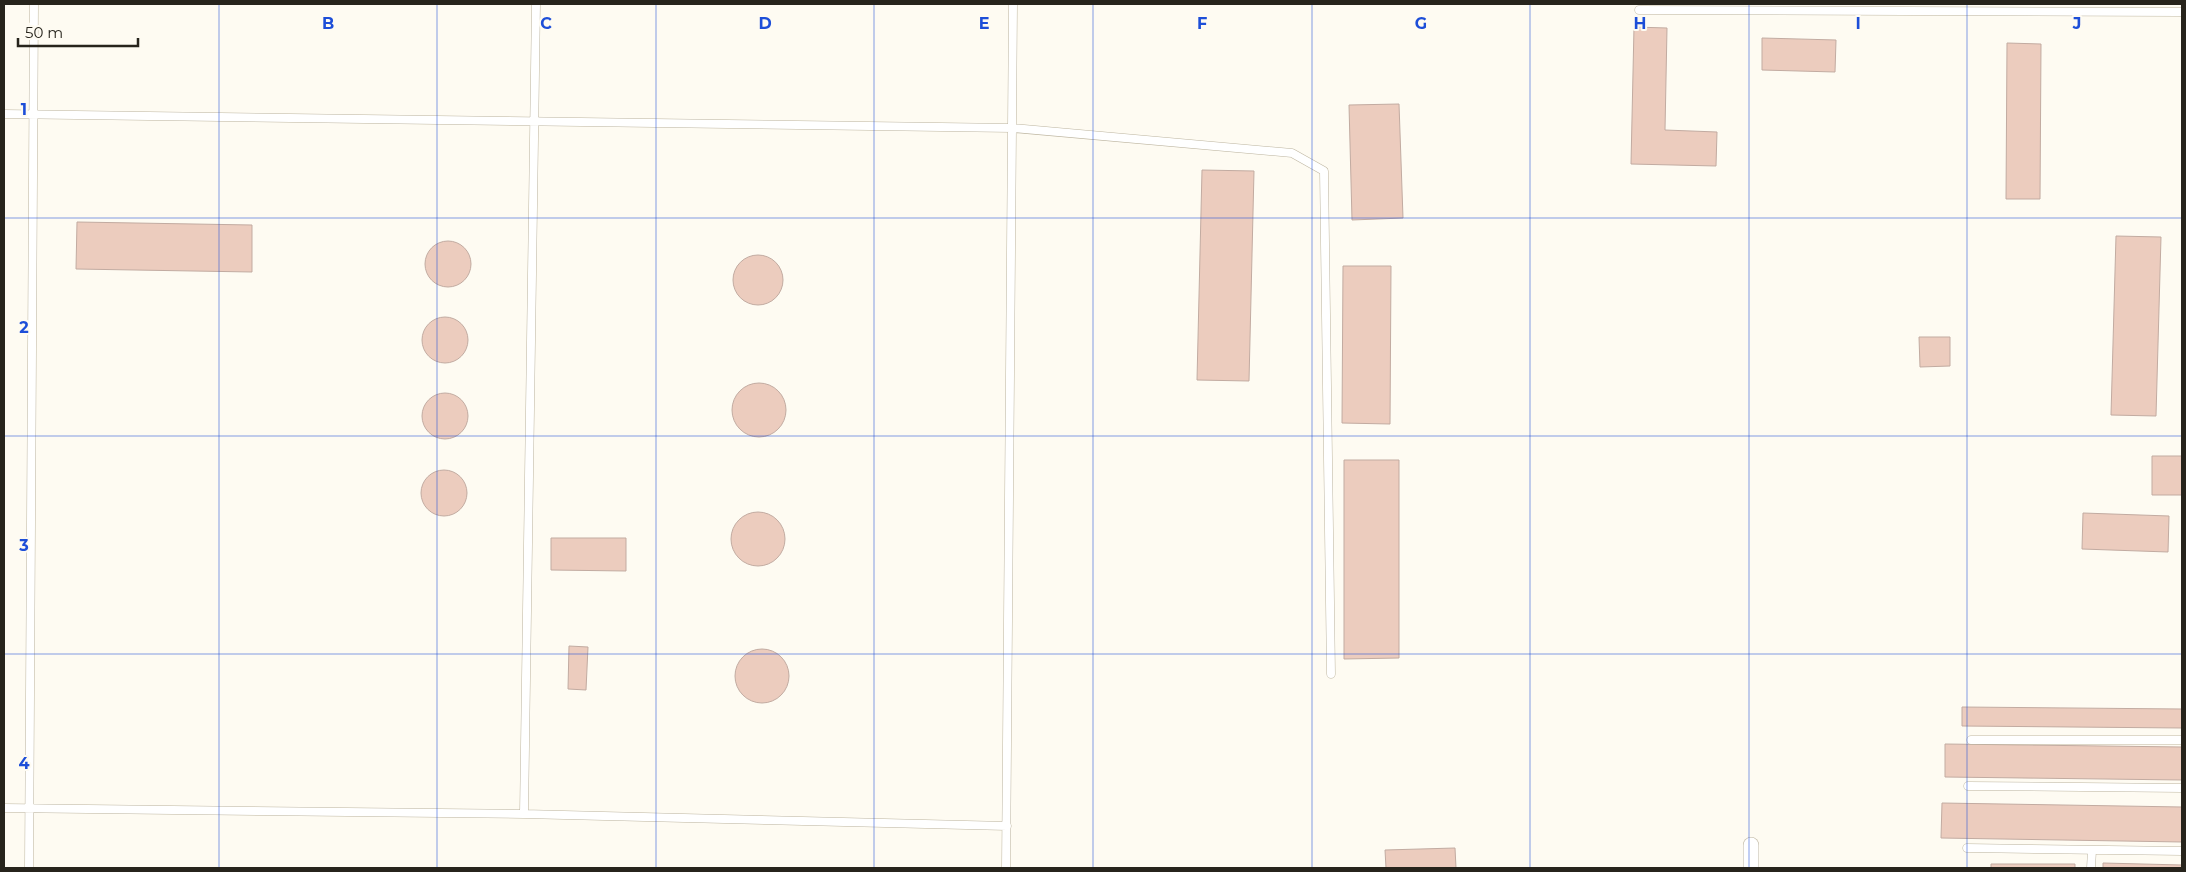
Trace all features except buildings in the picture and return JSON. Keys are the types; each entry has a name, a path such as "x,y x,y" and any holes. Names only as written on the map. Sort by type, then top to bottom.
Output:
{"street":[{"path":"1751,846 1751,868"}],"lane":[{"path":"30,868 34,4"},
{"path":"524,814 536,4"},
{"path":"1006,868 1013,4"},
{"path":"1639,10 1840,7 2096,8 2182,12"},
{"path":"4,114 1012,128 1292,153 1324,171 1331,674"},
{"path":"1970,740 2182,740"},
{"path":"1968,786 2182,788"},
{"path":"4,808 524,814 1007,826"},
{"path":"1967,848 2182,851"},
{"path":"2092,850 2092,868"}]}
